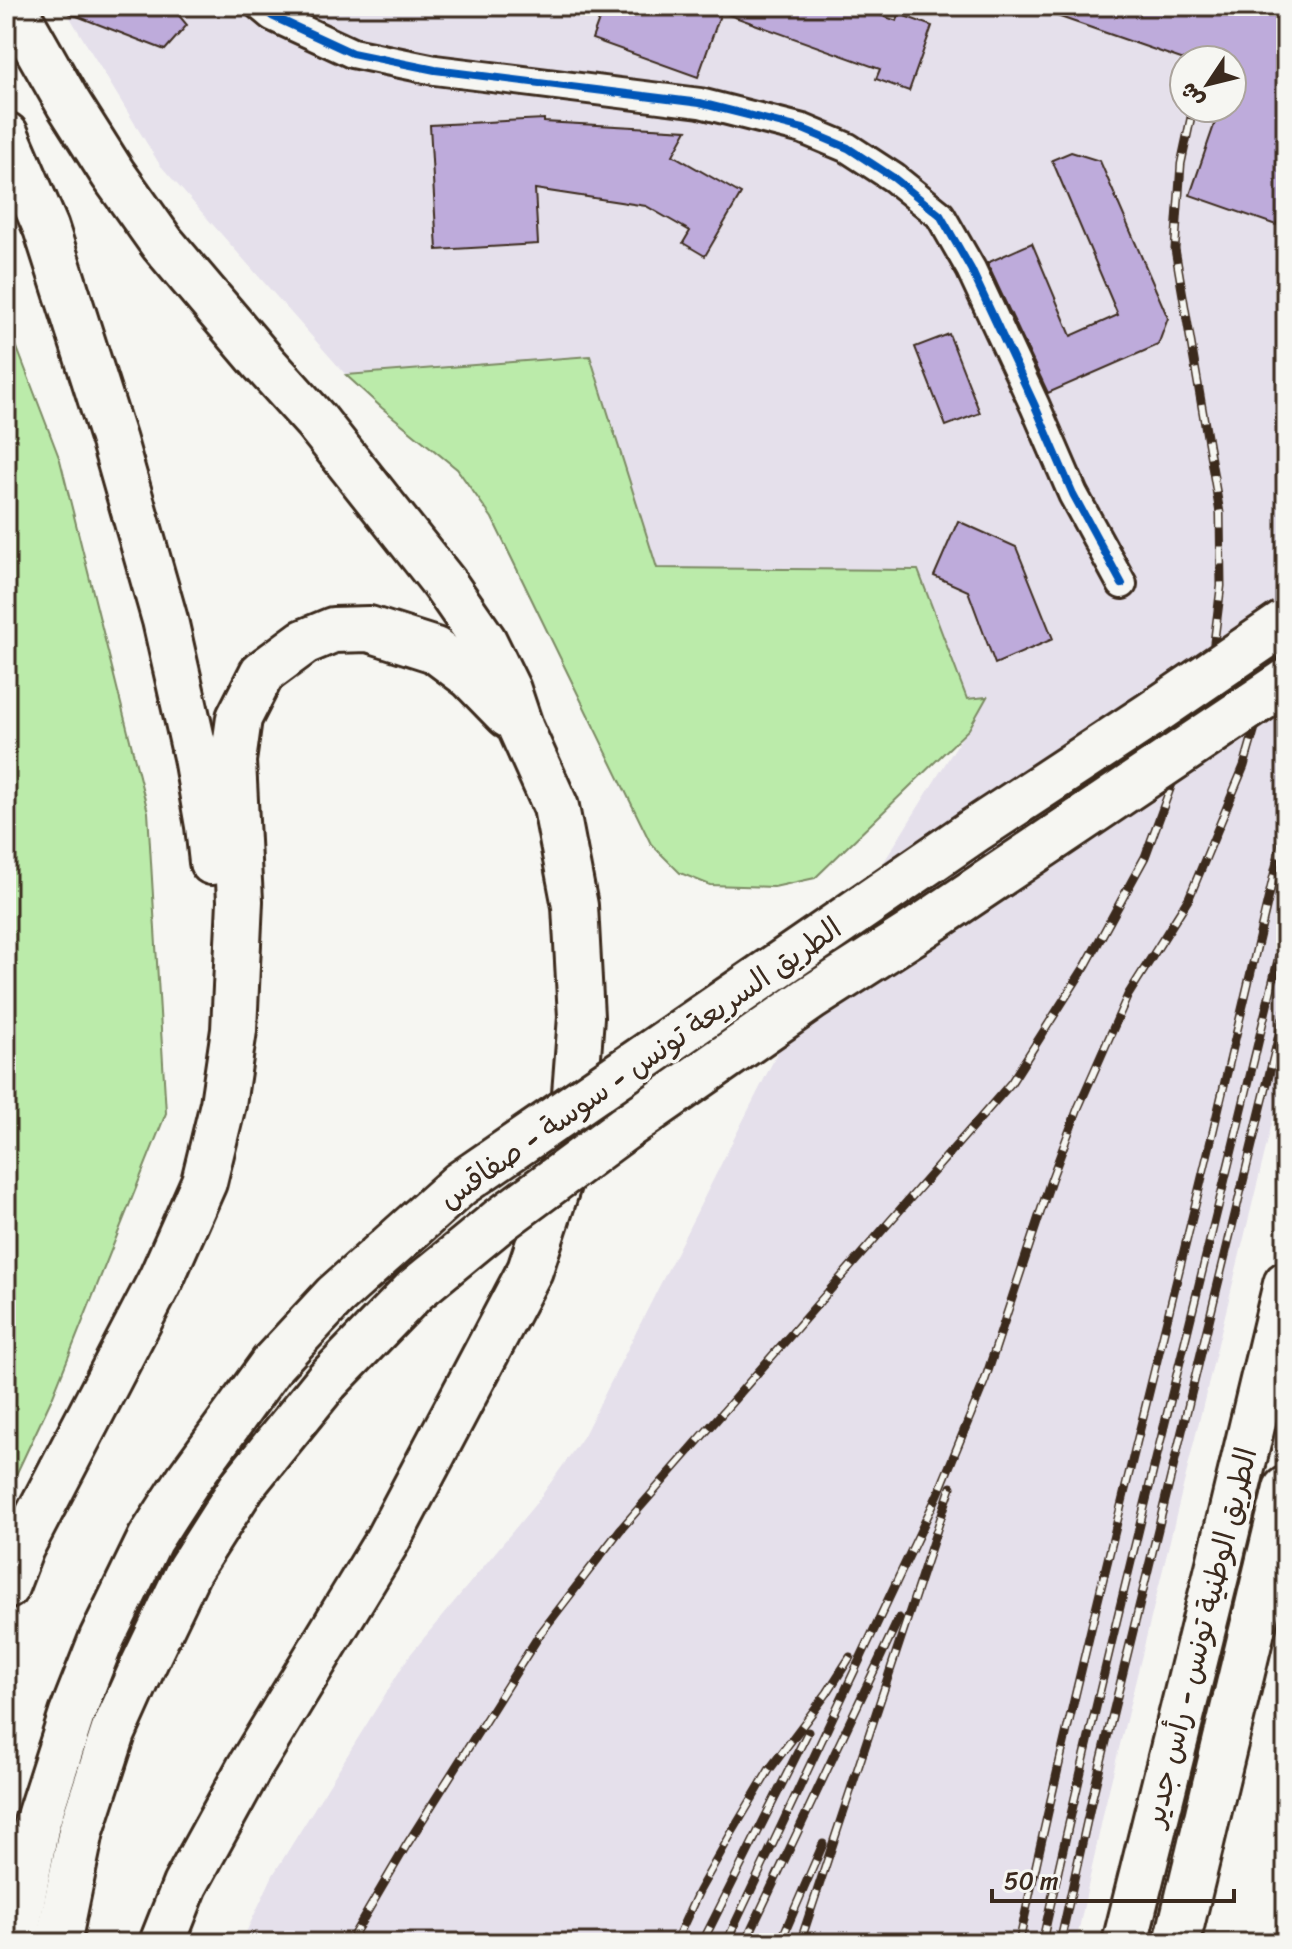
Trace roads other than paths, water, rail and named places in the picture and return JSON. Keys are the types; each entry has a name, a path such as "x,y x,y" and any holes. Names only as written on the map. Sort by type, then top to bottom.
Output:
{"main road":[{"path":"13,6 68,103 162,243 316,421 444,583 484,641 508,690 521,729 556,807 575,906 581,1017 571,1145 530,1270 387,1541 241,1782 185,1885 162,1943"},
{"path":"6,135 46,228 114,441 165,620 208,826 234,1030"},
{"name":"الطريق السريعة تونس - سوسة - صفاقس","path":"14,1943 37,1823 72,1714 102,1638 150,1539 188,1480 273,1363 335,1296 460,1184 975,830 1286,622"},
{"path":"6,1587 21,1548 161,1279 204,1182 223,1104 234,1030 240,901 233,761 239,718 262,673 304,642 333,630 369,629 435,650 471,677 521,729"},
{"name":"الطريق السريعة تونس - سوسة - صفاقس","path":"58,1943 81,1831 113,1733 189,1570 243,1485 327,1381 415,1290 499,1221 626,1127 811,998 924,926 1286,682"},
{"name":"الطريق الوطنية تونس - رأس جدير","path":"1125,1943 1286,1284"},
{"name":"الطريق الوطنية تونس - رأس جدير","path":"1177,1943 1286,1489"}],"street":[{"path":"260,6 272,16 352,53 435,70 700,103 803,129 848,148 894,178 940,215 971,269 1073,494 1122,584"}],"railway":[{"path":"349,1943 406,1846 540,1634 620,1530 1011,1083 1086,965 1145,857 1209,683 1221,586 1220,513 1175,249 1181,164 1190,124"},
{"path":"726,1943 938,1494 985,1380 1078,1108 1128,995 1189,898 1244,766 1286,620"},
{"path":"1019,1943 1088,1640 1286,824"},
{"path":"1042,1943 1286,926"},
{"path":"1060,1943 1091,1803 1286,1006"},
{"path":"800,1943 951,1487"},
{"path":"745,1943 899,1618"},
{"path":"675,1943 699,1891 769,1770 850,1657"},
{"path":"702,1943 808,1732"},
{"path":"780,1943 823,1844"}]}
